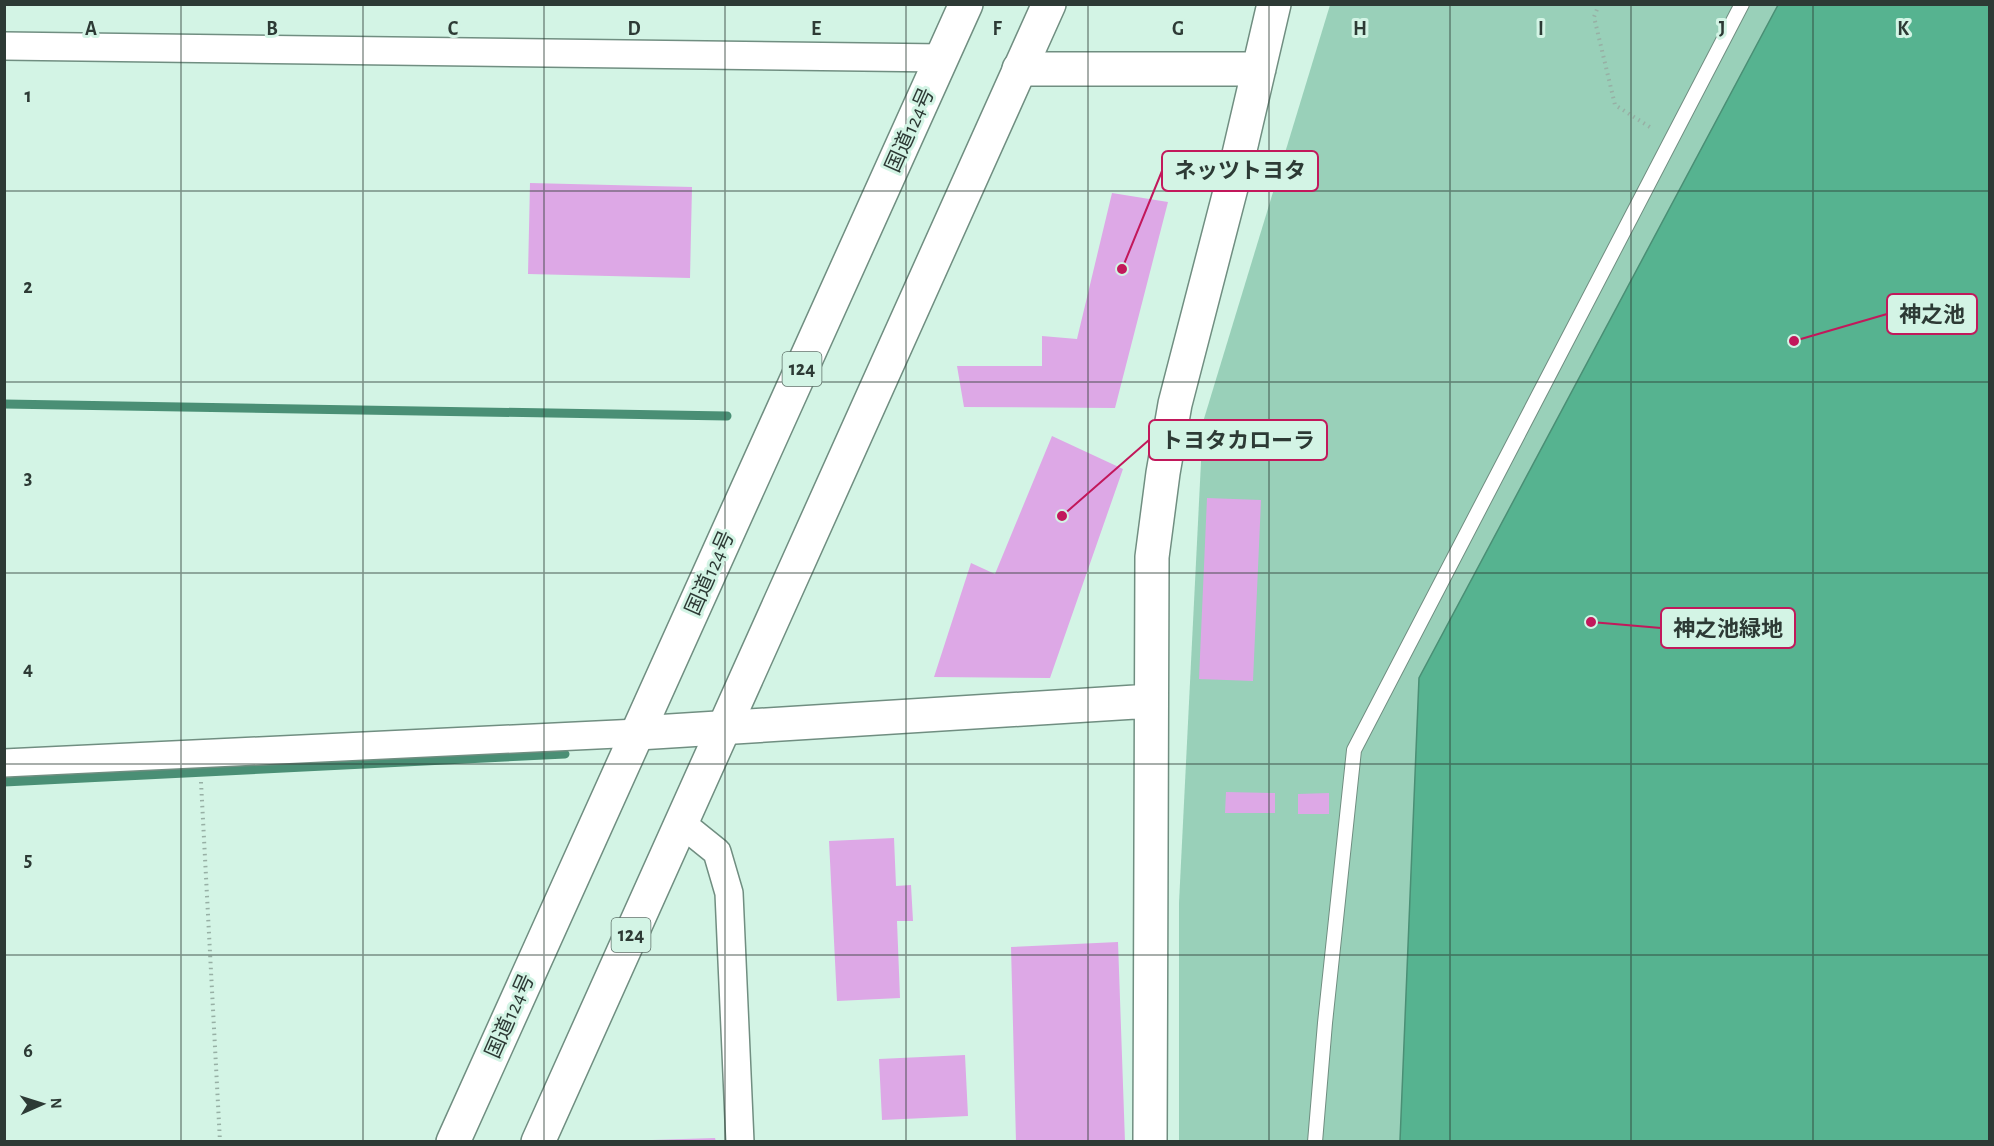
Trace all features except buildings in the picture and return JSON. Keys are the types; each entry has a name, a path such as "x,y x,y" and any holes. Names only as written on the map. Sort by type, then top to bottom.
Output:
{"main road":[{"name":"国道124号","path":"453,1142 966,4"},
{"name":"124","path":"538,1142 1048,4"},
{"path":"1150,1142 1152,557 1175,404 1232,184 1274,4"},
{"path":"1019,69 1259,69"},
{"path":"638,733 1151,701"}],"street":[{"path":"4,46 942,58"},
{"path":"4,763 638,733"},
{"path":"681,823 717,852 729,893 740,1142"}],"lane":[{"path":"1316,1142 1325,1023 1354,750 1742,4"}],"path":[{"path":"1599,4 1594,17 1615,105 1671,141"},
{"path":"200,755 220,1142"}],"shaded area":[{"path":"1330,5 1989,5 1989,1141 1179,1142 1179,903 1203,422"},
{"path":"1778,5 1989,5 1989,1141 1400,1141 1419,678"}],"waterway":[{"path":"4,404 727,416"},
{"path":"4,782 565,754"}],"place":[{"name":"ネッツトヨタ","path":"1122,269"},
{"name":"神之池","path":"1794,341"},
{"name":"トヨタカローラ","path":"1062,516"},
{"name":"神之池緑地","path":"1591,622"}]}
